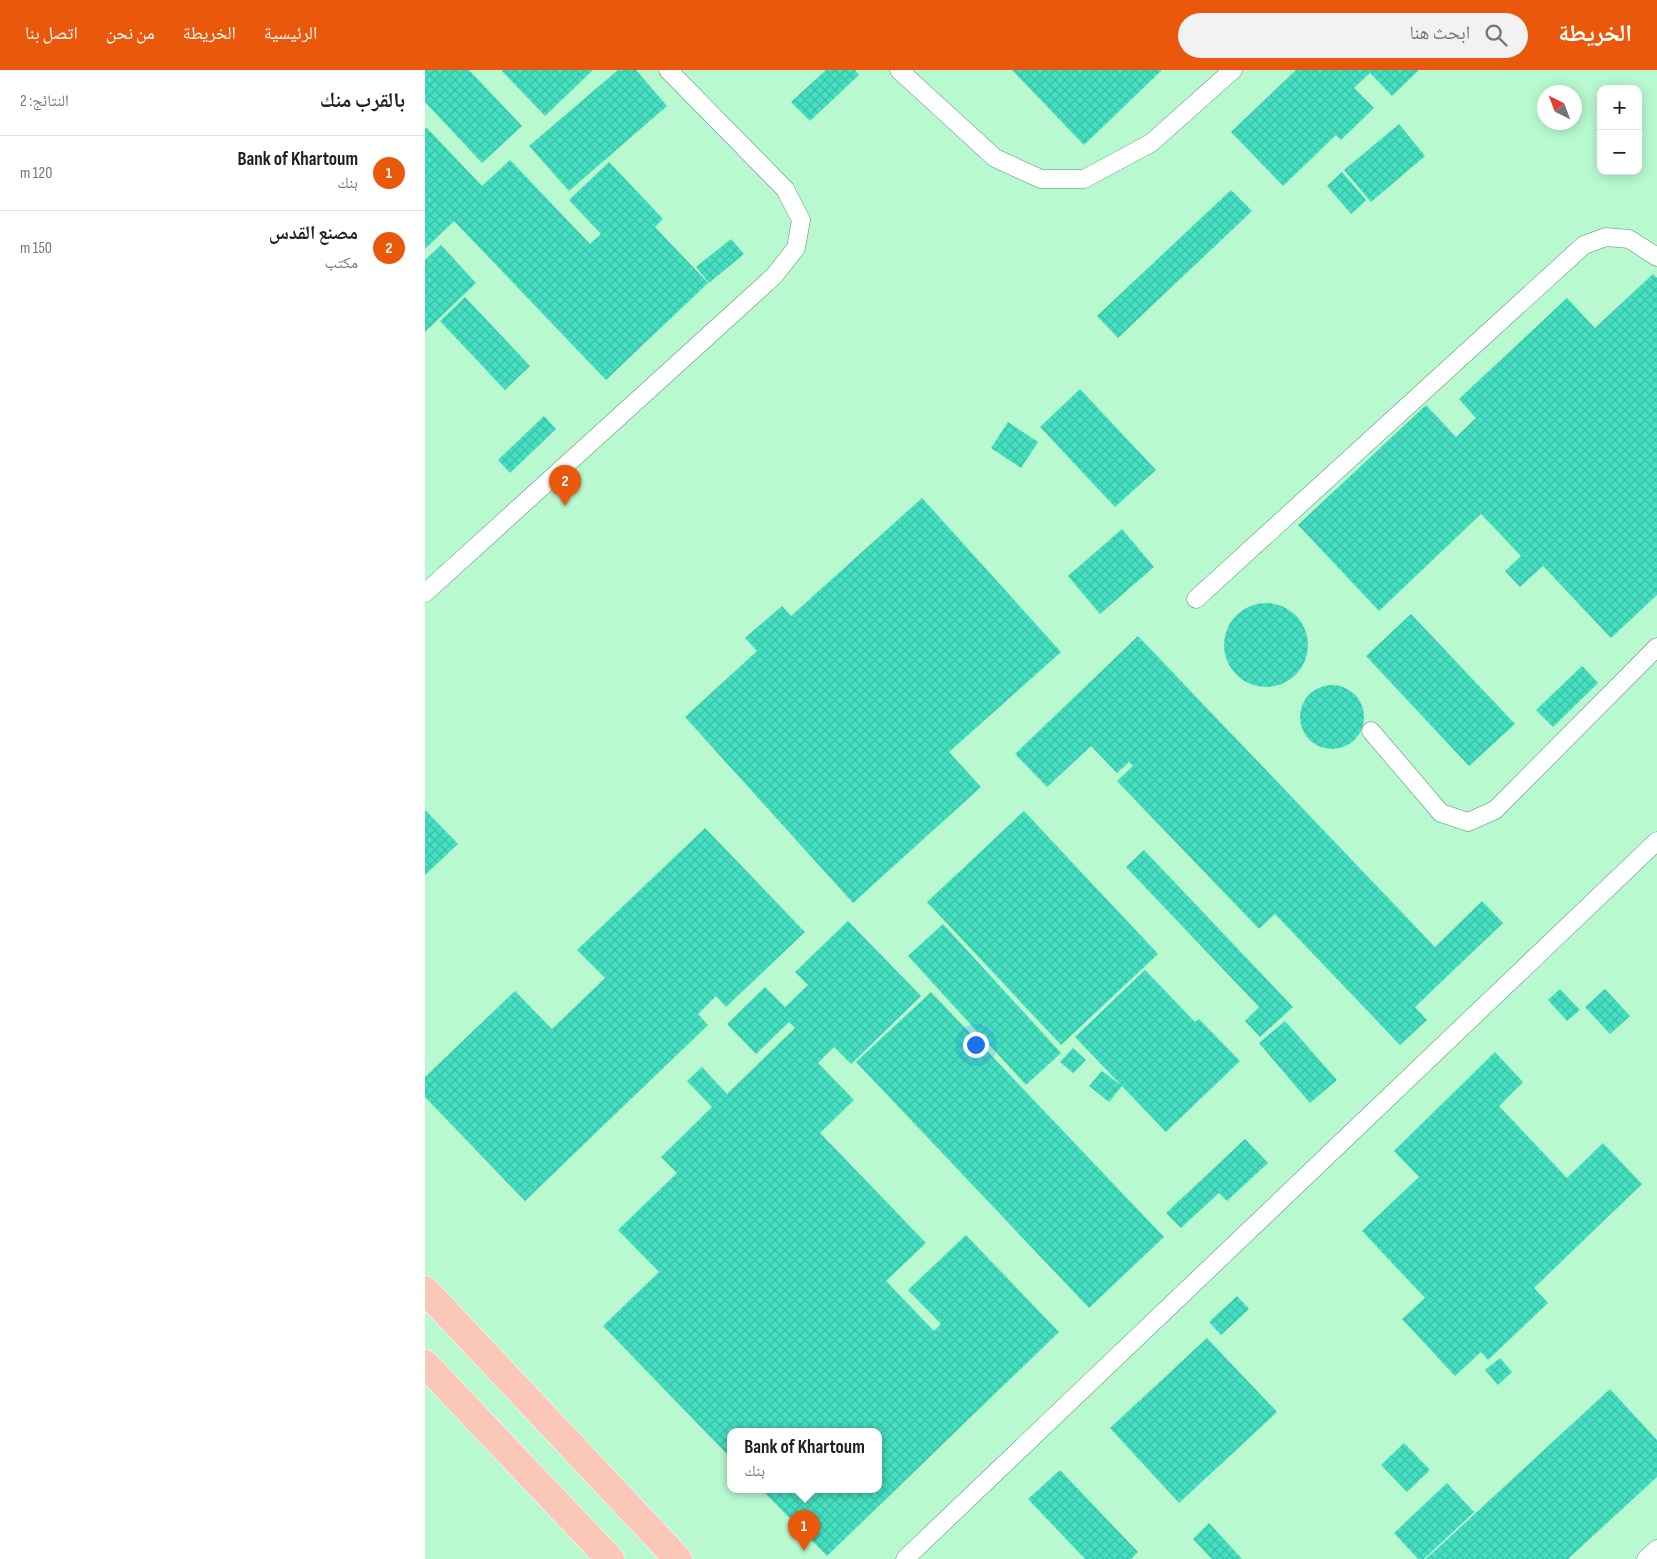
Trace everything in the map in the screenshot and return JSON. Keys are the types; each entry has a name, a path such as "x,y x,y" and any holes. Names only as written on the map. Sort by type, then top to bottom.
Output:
{"main road":[{"path":"425,1290 678,1559"},
{"path":"425,1364 610,1559"}],"lane":[{"path":"425,593 774,276 796,248 801,220 785,189 668,70"},
{"path":"899,70 995,158 1041,179 1085,179 1151,144 1233,70"},
{"path":"1196,599 1584,245 1606,237 1629,239 1657,256"},
{"path":"1371,731 1441,813 1468,822 1495,810 1657,647"},
{"path":"905,1559 1657,841"},
{"path":"1646,1559 1657,1549"}],"building":[{"path":"425,70 469,70 522,126 482,163 425,102"},
{"path":"501,70 593,70 545,116"},
{"path":"618,70 636,70 667,106 569,191 529,146"},
{"path":"826,70 855,70 859,75 810,121 791,102"},
{"path":"1012,70 1162,70 1084,145"},
{"path":"1296,70 1419,70 1392,96 1370,73 1354,88 1374,108 1341,140 1336,135 1283,186 1231,132"},
{"path":"1399,124 1425,156 1371,202 1344,170"},
{"path":"427,128 482,186 510,160 590,244 601,234 569,200 609,162 663,219 655,227 708,283 606,380 454,221 425,249 425,129"},
{"path":"1342,172 1366,200 1351,214 1327,186"},
{"path":"1231,190 1252,211 1118,338 1097,316"},
{"path":"731,239 744,254 709,283 696,267"},
{"path":"441,245 476,283 425,332 425,260"},
{"path":"1653,274 1657,278 1657,595 1611,638 1543,566 1520,587 1505,571 1521,556 1481,514 1379,611 1298,525 1426,405 1456,437 1476,418 1459,399 1567,298 1595,328"},
{"path":"465,297 530,366 505,390 440,321"},
{"path":"1080,389 1156,470 1115,507 1040,427"},
{"path":"544,416 556,429 510,473 498,460"},
{"path":"1008,422 1038,442 1021,468 991,448"},
{"path":"922,498 1061,652 949,752 981,787 853,903 685,717 757,651 745,638 782,606 791,616"},
{"path":"1122,529 1154,567 1100,614 1068,576"},
{"path":"1266,603 1282,606 1296,615 1305,629 1308,645 1305,661 1296,675 1282,684 1266,687 1250,684 1236,675 1227,661 1224,645 1227,629 1236,615 1250,606"},
{"path":"1411,614 1515,724 1469,766 1366,656"},
{"path":"1138,636 1435,947 1482,901 1503,923 1415,1007 1427,1020 1400,1045 1275,914 1259,929 1117,781 1133,766 1129,762 1117,773 1091,746 1047,787 1015,754"},
{"path":"1582,666 1598,683 1553,727 1536,710"},
{"path":"1332,685 1350,691 1358,699 1364,717 1358,735 1350,743 1332,749 1314,743 1306,735 1300,717 1306,699 1314,691"},
{"path":"425,810 458,844 425,875"},
{"path":"1024,811 1158,954 1061,1045 927,902"},
{"path":"705,828 805,932 726,1007 716,996 698,1014 708,1025 525,1201 425,1097 425,1077 515,991 552,1029 605,978 577,950"},
{"path":"1144,850 1293,1007 1260,1037 1245,1021 1259,1007 1126,867"},
{"path":"848,921 921,996 851,1064 834,1047 818,1063 854,1100 820,1133 926,1243 886,1281 934,1331 941,1324 908,1290 966,1235 1059,1332 827,1556 765,1493 882,1493 882,1428 727,1428 727,1454 603,1326 659,1272 618,1230 677,1173 661,1157 712,1107 687,1081 702,1067 727,1094 795,1028 789,1022 756,1054 727,1024 765,987 785,1007 808,985 795,972"},
{"path":"943,924 1061,1053 1026,1085 908,956"},
{"path":"1145,970 1195,1022 1199,1019 1240,1061 1166,1132 1075,1037"},
{"path":"1560,989 1580,1010 1567,1021 1548,1000"},
{"path":"1605,989 1630,1016 1610,1034 1585,1007"},
{"path":"931,992 1164,1237 1089,1308 856,1062"},
{"path":"1285,1021 1337,1080 1310,1103 1259,1043"},
{"path":"1073,1048 1086,1060 1073,1073 1060,1062"},
{"path":"1495,1052 1523,1082 1499,1106 1567,1178 1603,1143 1642,1184 1534,1288 1548,1303 1488,1360 1481,1352 1455,1376 1402,1319 1425,1298 1362,1231 1419,1177 1394,1151"},
{"path":"1102,1071 1122,1086 1109,1102 1089,1086"},
{"path":"1245,1139 1268,1163 1227,1201 1219,1193 1181,1228 1166,1213"},
{"path":"1237,1296 1249,1309 1221,1335 1209,1322"},
{"path":"1207,1338 1277,1412 1179,1503 1110,1428"},
{"path":"1500,1358 1512,1372 1498,1385 1485,1370"},
{"path":"1610,1389 1657,1440 1657,1477 1568,1559 1426,1559"},
{"path":"1404,1443 1430,1470 1407,1492 1381,1465"},
{"path":"1060,1470 1138,1552 1131,1559 1085,1559 1028,1499"},
{"path":"1447,1483 1474,1512 1424,1559 1418,1559 1394,1533"},
{"path":"1209,1523 1242,1559 1212,1559 1193,1539"}],"place":[{"name":"مصنع القدس","path":"565,506"},
{"name":"Bank of Khartoum","path":"804,1551"}]}
